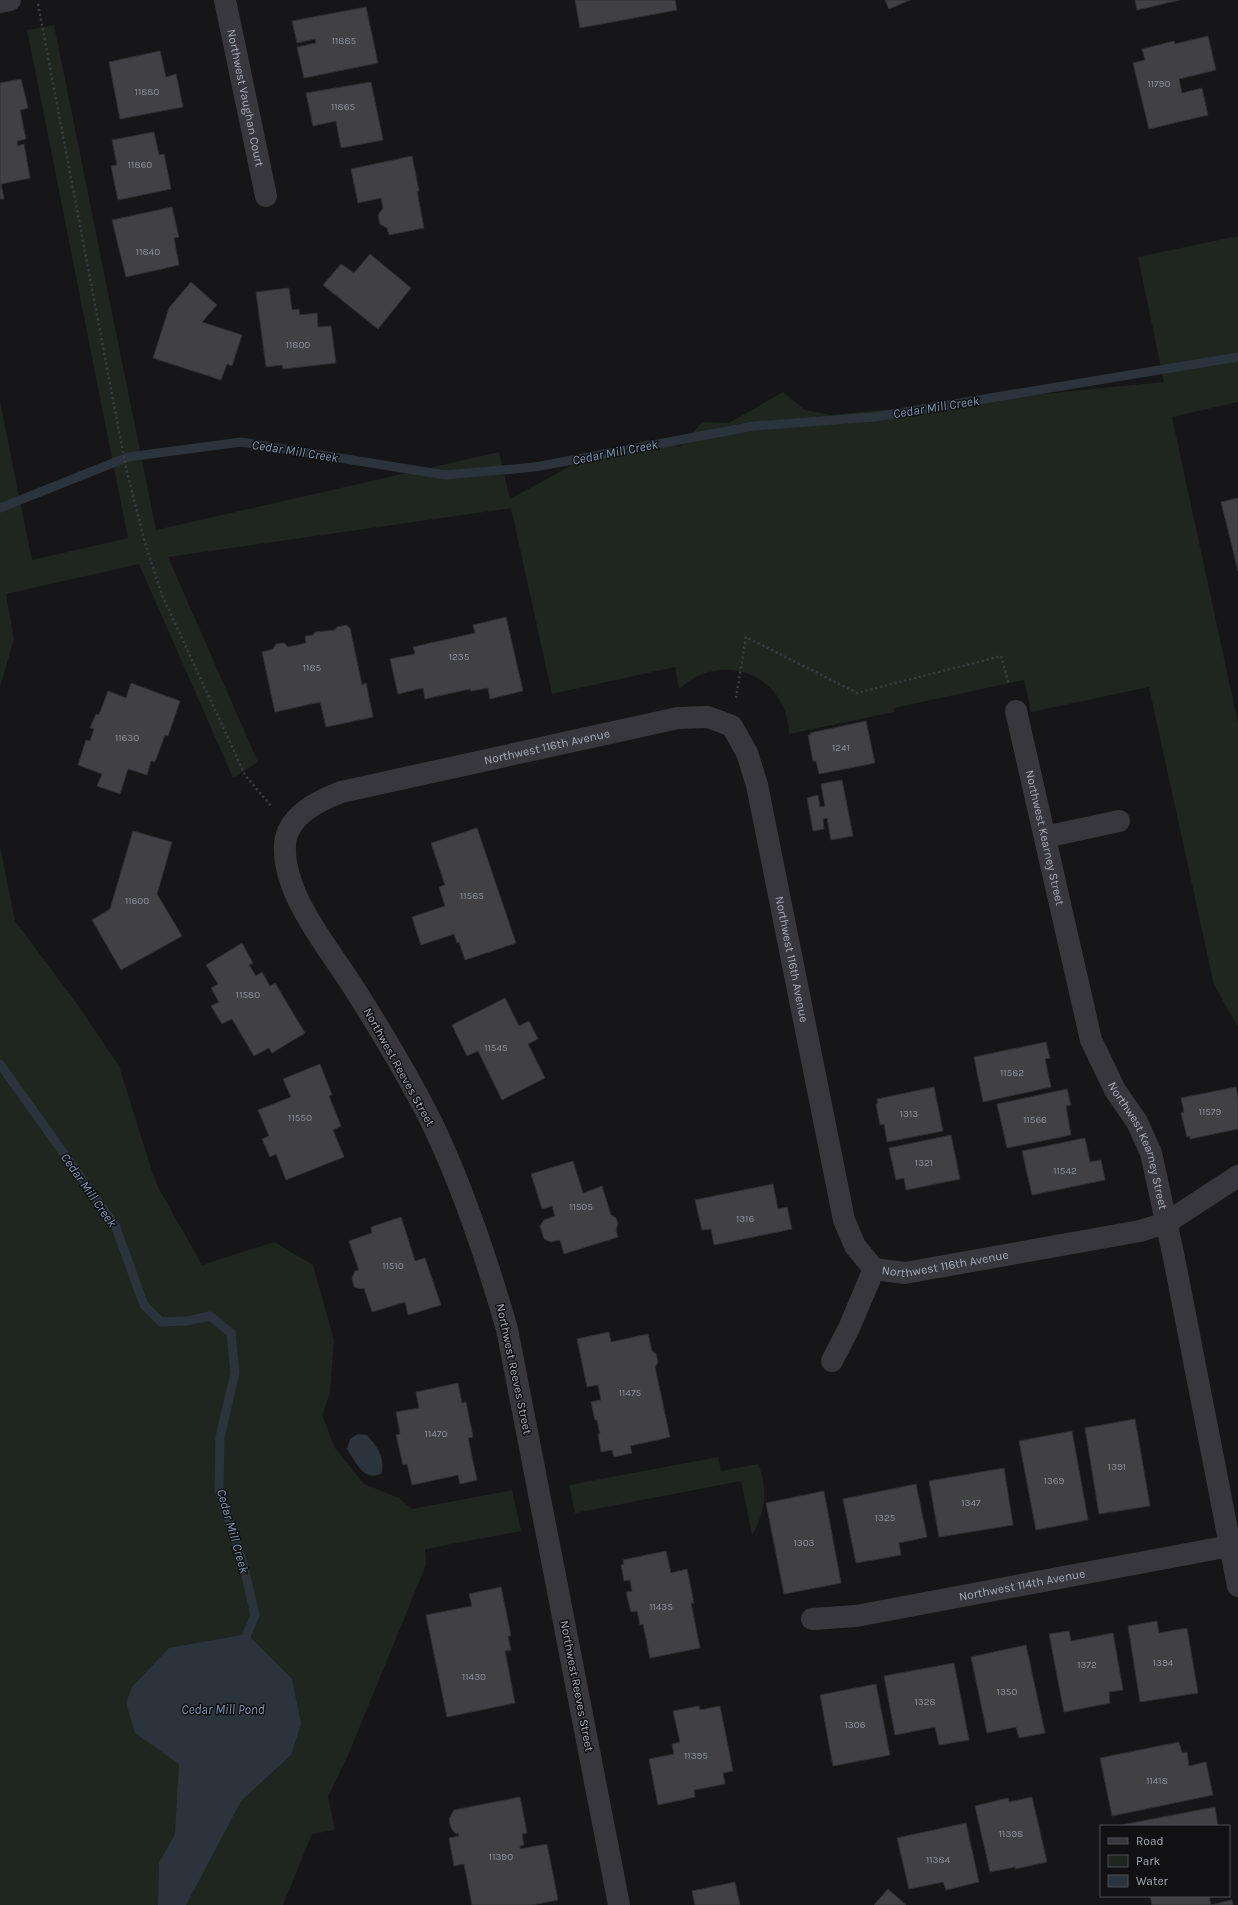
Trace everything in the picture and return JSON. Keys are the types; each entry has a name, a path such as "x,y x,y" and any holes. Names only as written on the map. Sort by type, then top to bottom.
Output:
{"street":[{"path":"0,2 10,0"},
{"name":"Northwest Vaughan Court","path":"225,0 266,196"},
{"name":"Northwest Kearney Street","path":"1016,711 1090,1040 1115,1090 1137,1122 1151,1154 1231,1507 1230,1546 1238,1586"},
{"name":"Northwest 116th Avenue","path":"289,828 319,801 342,792 678,718 708,717 732,726 747,753 757,785 844,1220 855,1246 874,1269 905,1273 1140,1231 1166,1223 1238,1176"},
{"path":"1045,837 1119,821"},
{"name":"Northwest Reeves Street","path":"289,828 286,844 286,860 288,873 295,892 308,917 396,1057 430,1120 465,1204 492,1276 509,1337 619,1905"},
{"path":"832,1361 850,1328 874,1269"},
{"name":"Northwest 114th Avenue","path":"812,1619 856,1616 1230,1546"}],"path":[{"path":"37,0 126,468 145,543 162,595 245,775 289,828"},
{"path":"732,726 746,637 857,693 1001,656 1016,711"}],"green space":[{"path":"54,25 156,530 499,452 510,499 587,457 647,440 680,447 702,422 729,423 783,392 805,410 830,415 1164,382 1138,257 1238,236 1238,402 1172,417 1238,723 1238,1027 1214,985 1149,687 1031,712 1024,680 894,708 894,712 789,734 786,713 777,696 765,683 750,674 732,670 714,671 696,677 679,689 675,667 552,694 511,508 168,557 258,762 233,778 139,564 6,594 14,639 0,687 0,401 32,560 128,538 27,30"},
{"path":"0,847 15,921 77,1004 119,1066 158,1187 202,1265 274,1242 313,1265 334,1340 330,1393 322,1415 335,1448 364,1484 399,1498 412,1509 512,1490 521,1531 425,1549 426,1565 349,1753 328,1797 335,1830 312,1834 283,1905 0,1905"},
{"path":"718,1457 721,1471 758,1464 764,1483 764,1501 760,1518 752,1535 741,1481 575,1513 569,1485"}],"water":[{"path":"358,1434 367,1435 377,1448 383,1467 382,1473 370,1475 365,1473 357,1465 347,1449 350,1439"},
{"name":"Cedar Mill Pond","path":"247,1634 292,1679 301,1724 291,1755 241,1801 186,1905 158,1905 159,1863 175,1834 179,1764 135,1733 126,1703 132,1687 169,1648"}],"building":[{"path":"575,0 675,0 677,10 580,28"},
{"path":"885,0 910,0 889,9"},
{"path":"1135,0 1180,0 1137,10"},
{"path":"366,7 378,63 304,78 297,47 316,43 315,39 297,43 292,21"},
{"path":"1208,36 1216,70 1179,79 1182,93 1202,88 1208,115 1149,129 1133,63 1145,60 1142,49 1174,41 1175,44"},
{"path":"160,51 166,77 176,74 183,107 120,119 109,62"},
{"path":"21,79 28,108 20,110 26,139 17,141 18,146 24,144 30,178 1,184 4,199 0,199 0,83"},
{"path":"371,82 383,140 341,148 336,121 313,126 306,93"},
{"path":"154,132 159,155 164,154 171,189 118,200 111,166 117,165 112,140"},
{"path":"412,156 424,228 389,235 387,228 380,224 378,215 383,208 381,198 358,203 351,169"},
{"path":"172,207 179,237 174,238 179,265 126,277 112,220"},
{"path":"370,254 411,288 378,329 323,285 341,264 354,273"},
{"path":"191,282 217,305 202,322 242,335 232,366 227,364 221,380 153,358 169,308"},
{"path":"289,288 292,310 299,309 300,315 317,313 318,327 331,326 336,363 283,369 282,365 266,367 256,292"},
{"path":"1238,498 1238,571 1221,502"},
{"path":"506,617 523,691 490,699 488,688 471,691 470,689 425,699 423,688 398,694 390,659 415,654 413,647 475,633 473,625"},
{"path":"346,625 350,628 362,685 366,683 373,717 326,727 320,702 275,712 262,652 273,649 276,644 284,643 288,647 306,643 305,636 313,635 315,632 335,630 337,627"},
{"path":"131,683 180,701 168,736 165,735 155,762 151,761 147,775 128,769 120,794 97,786 102,774 78,765 86,740 90,741 94,729 90,728 96,714 99,715 108,691 126,698"},
{"path":"866,721 875,763 819,774 816,761 813,761 808,735 811,735 810,733"},
{"path":"842,780 853,836 831,840 827,818 823,819 824,829 813,831 807,798 818,795 820,807 825,806 821,784"},
{"path":"477,828 516,943 465,960 459,942 457,943 454,934 421,945 412,917 445,906 439,887 445,885 431,843"},
{"path":"133,831 172,842 157,894 182,936 121,970 92,920 110,909"},
{"path":"242,943 253,963 249,965 256,976 262,972 270,986 275,983 305,1033 272,1053 269,1048 254,1056 232,1019 222,1024 211,1006 219,1002 211,988 218,984 206,965"},
{"path":"505,998 519,1026 529,1021 538,1039 528,1044 545,1078 502,1100 478,1051 467,1056 452,1025"},
{"path":"1046,1042 1050,1058 1045,1059 1051,1087 983,1102 974,1057"},
{"path":"320,1064 332,1095 329,1096 341,1126 333,1130 344,1157 286,1180 276,1154 270,1157 262,1139 269,1136 258,1110 291,1097 283,1079"},
{"path":"934,1087 943,1131 887,1142 884,1124 880,1125 876,1104 878,1103 877,1099"},
{"path":"1236,1087 1238,1097 1238,1129 1190,1139 1190,1136 1187,1137 1181,1113 1184,1112 1181,1098"},
{"path":"1067,1089 1071,1105 1066,1106 1071,1135 1007,1148 997,1104"},
{"path":"951,1135 960,1179 906,1190 904,1178 896,1180 889,1148"},
{"path":"1085,1138 1090,1162 1101,1160 1105,1180 1032,1195 1022,1151"},
{"path":"573,1161 583,1193 602,1186 611,1215 616,1218 618,1224 616,1230 618,1237 564,1254 560,1240 551,1242 544,1239 540,1226 544,1220 555,1216 552,1206 542,1209 531,1174"},
{"path":"773,1184 778,1209 787,1207 792,1229 714,1245 711,1229 702,1230 695,1200"},
{"path":"401,1217 415,1261 425,1258 441,1305 408,1315 405,1302 372,1312 364,1288 361,1289 354,1287 352,1278 355,1271 359,1270 349,1241 372,1233 371,1227"},
{"path":"609,1332 611,1342 648,1334 652,1351 656,1354 658,1362 655,1367 670,1437 630,1446 632,1453 614,1457 612,1450 601,1452 598,1434 600,1434 591,1402 601,1400 598,1385 587,1387 577,1339"},
{"path":"458,1383 462,1403 466,1402 473,1437 468,1438 477,1480 460,1484 458,1475 412,1485 407,1464 403,1465 396,1435 400,1434 396,1412 419,1408 416,1392"},
{"path":"1135,1419 1150,1506 1099,1514 1085,1428"},
{"path":"1072,1431 1088,1520 1036,1530 1019,1441"},
{"path":"1004,1468 1013,1525 939,1537 929,1481"},
{"path":"916,1484 927,1537 899,1543 901,1555 856,1563 843,1499"},
{"path":"824,1491 841,1583 784,1594 766,1503"},
{"path":"666,1551 671,1573 687,1569 694,1603 691,1603 700,1648 650,1658 643,1624 640,1625 637,1611 631,1612 626,1592 632,1591 630,1580 624,1581 621,1565 624,1564 623,1560"},
{"path":"501,1587 511,1636 508,1636 511,1650 505,1651 515,1703 447,1717 426,1615 472,1606 469,1594"},
{"path":"1157,1621 1159,1633 1187,1628 1198,1693 1140,1702 1128,1626"},
{"path":"1069,1631 1071,1641 1113,1633 1123,1690 1109,1692 1110,1703 1064,1712 1049,1634"},
{"path":"1026,1645 1045,1733 1019,1738 1016,1727 987,1733 971,1657"},
{"path":"954,1663 969,1740 939,1745 935,1727 895,1735 884,1676"},
{"path":"876,1684 890,1755 833,1766 820,1695"},
{"path":"699,1706 700,1710 720,1706 733,1771 723,1773 725,1784 694,1790 695,1797 658,1805 649,1759 674,1754 672,1744 680,1742 673,1711"},
{"path":"1179,1742 1182,1753 1187,1752 1189,1766 1206,1762 1213,1795 1112,1816 1100,1758"},
{"path":"520,1797 527,1833 522,1834 524,1845 520,1846 520,1849 547,1844 558,1900 532,1905 472,1905 464,1864 454,1866 449,1838 459,1836 458,1833 456,1834 451,1828 449,1819 454,1810"},
{"path":"1032,1797 1047,1862 1015,1869 1015,1867 990,1872 975,1806 1008,1798 1009,1802"},
{"path":"1215,1807 1218,1825 1121,1825"},
{"path":"966,1823 979,1882 946,1890 943,1882 909,1889 897,1838"},
{"path":"735,1882 740,1905 695,1905 692,1891"},
{"path":"888,1889 906,1905 874,1905"},
{"path":"1150,1897 1209,1897 1211,1905 1152,1905"},
{"path":"1232,1900 1233,1905 1211,1905"}],"waterway":[{"name":"Cedar Mill Creek","path":"0,508 128,457 241,442 445,475 535,467 754,426 875,417 1238,357"},
{"name":"Cedar Mill Creek","path":"0,1064 115,1225 144,1305 161,1322 187,1321 210,1316 231,1333 235,1373 220,1437 219,1490 244,1567 255,1615 247,1634 245,1645"}]}
